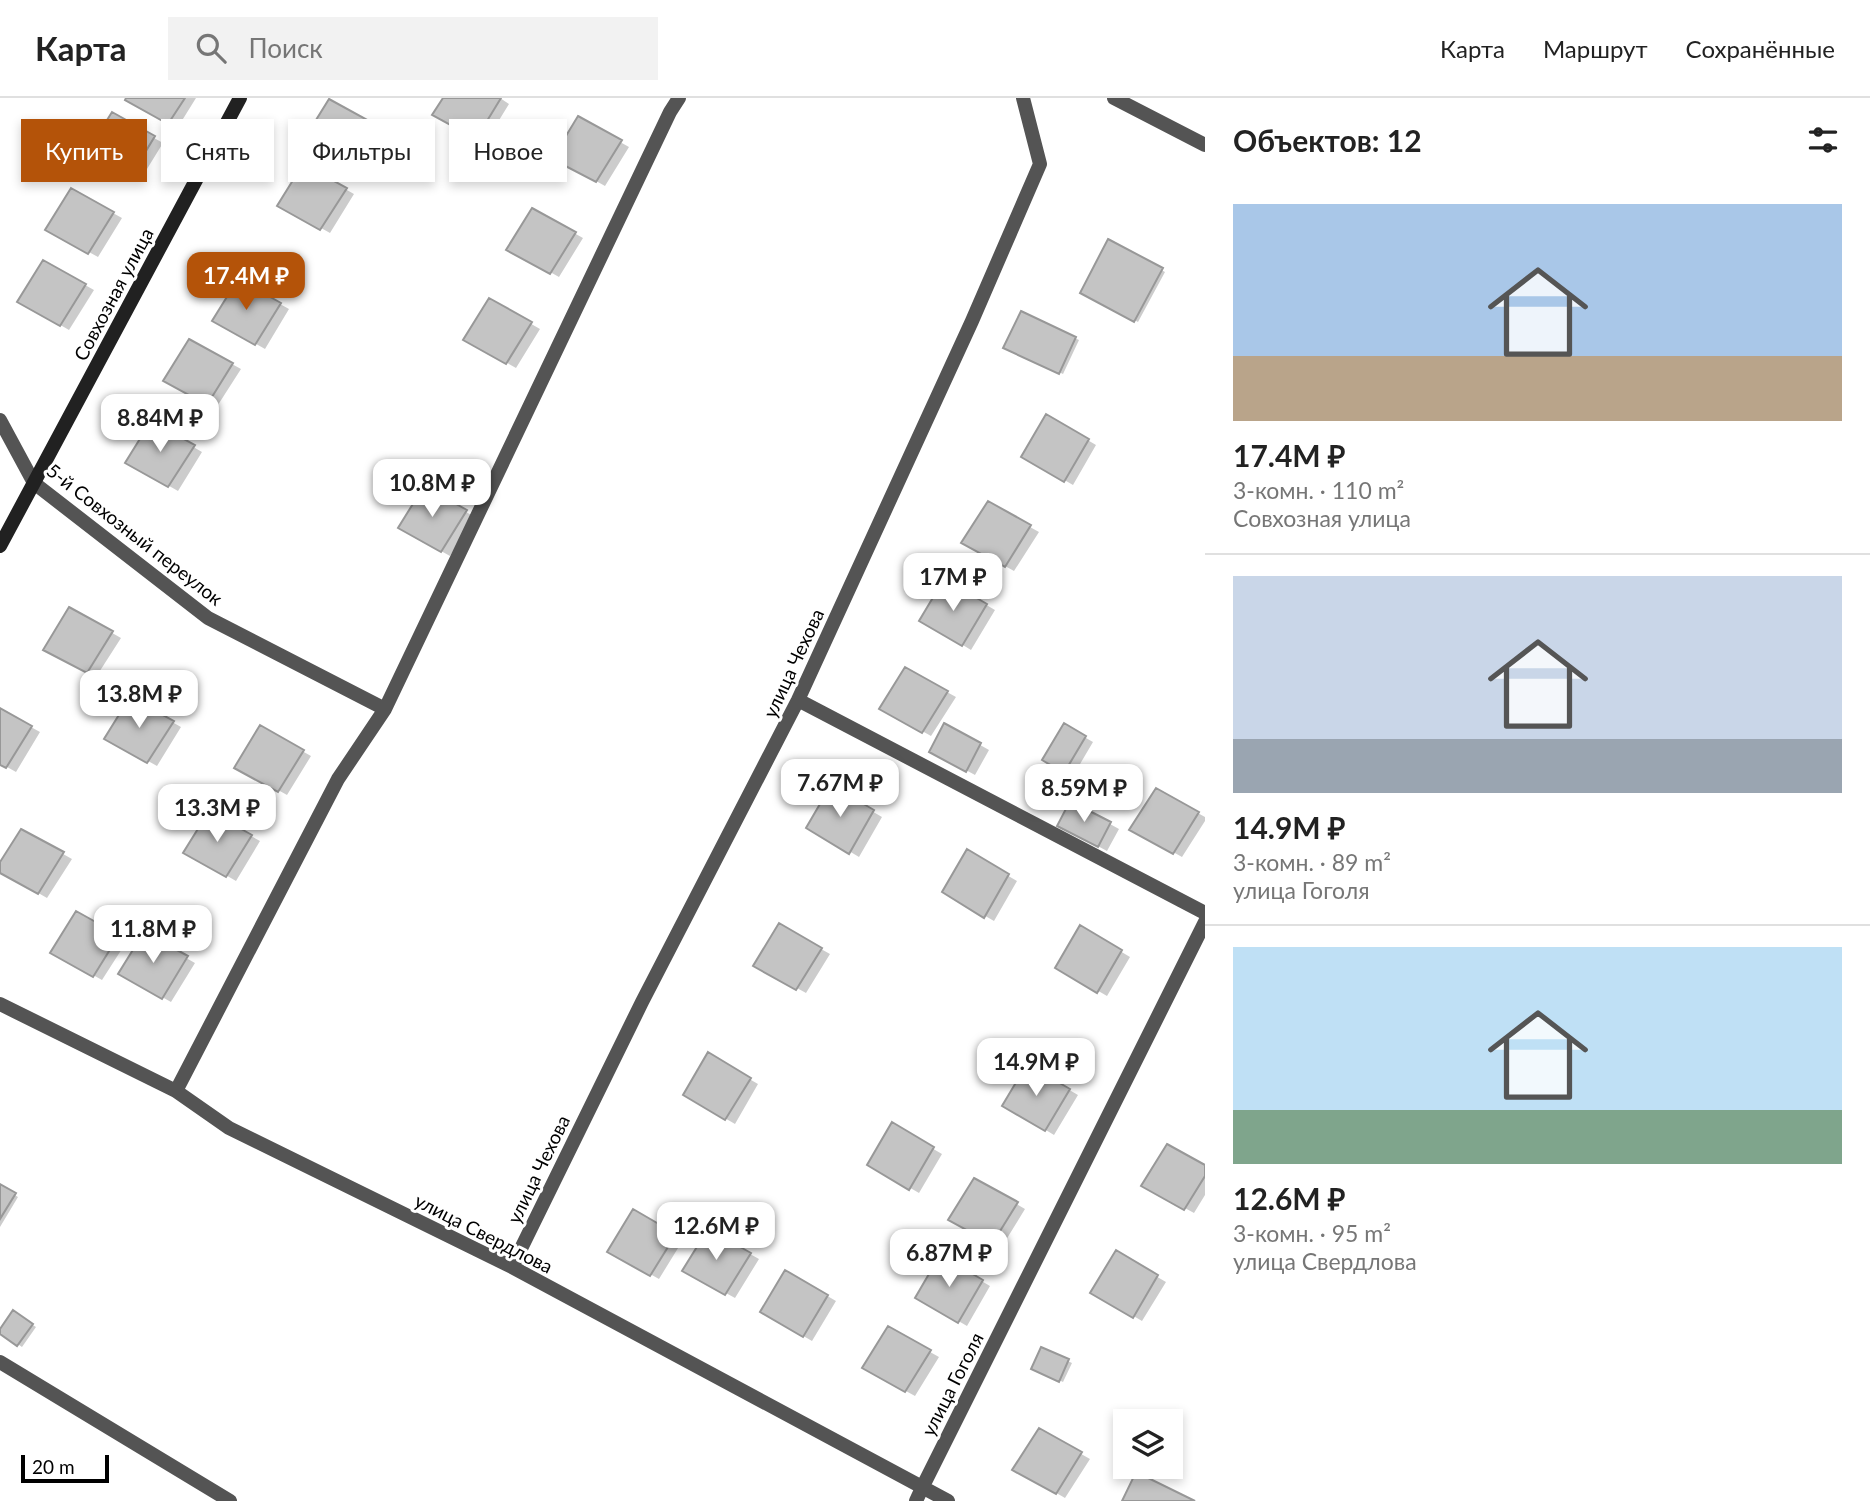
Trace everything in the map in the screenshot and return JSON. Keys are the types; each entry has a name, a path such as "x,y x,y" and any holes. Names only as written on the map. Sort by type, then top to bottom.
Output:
{"street":[{"name":"Совхозная улица","path":"0,546 240,98"},
{"path":"176,1091 338,779 384,709 679,98"},
{"name":"улица Чехова","path":"512,1267 642,1002 798,700 972,321 1040,164 1023,98"},
{"path":"1114,98 1205,145"},
{"name":"5-й Совхозный переулок","path":"0,420 34,483 208,618 384,709"},
{"path":"798,700 1205,912"},
{"name":"улица Гоголя","path":"919,1494 1205,922"},
{"name":"улица Свердлова","path":"0,1004 176,1091 229,1128 512,1267 919,1494 948,1501"},
{"path":"0,1362 230,1501"}],"building":[{"path":"185,98 171,119 161,120 125,100"},
{"path":"443,98 501,98 488,119 449,119 449,124 432,115"},
{"path":"329,99 366,119 317,119"},
{"path":"112,112 125,119 108,119"},
{"path":"578,116 622,140 596,182 567,167 567,134"},
{"path":"147,132 155,136 147,149"},
{"path":"292,182 336,182 347,188 320,230 277,206"},
{"path":"71,188 114,212 88,254 45,230"},
{"path":"532,208 576,232 550,274 506,250"},
{"path":"1108,239 1163,268 1134,322 1080,293"},
{"path":"43,260 86,284 60,326 17,302"},
{"path":"238,279 281,303 255,345 212,321"},
{"path":"489,298 532,322 506,364 463,340"},
{"path":"1021,311 1076,337 1059,374 1003,348"},
{"path":"189,339 233,363 207,405 163,381"},
{"path":"1046,414 1089,439 1064,482 1021,457"},
{"path":"151,421 195,445 168,487 125,463"},
{"path":"424,486 467,510 441,552 398,528"},
{"path":"988,501 1031,525 1005,567 961,543"},
{"path":"944,579 987,604 962,646 919,621"},
{"path":"69,607 113,631 87,673 43,650"},
{"path":"905,667 948,691 922,733 879,709"},
{"path":"130,697 174,721 147,763 104,739"},
{"path":"0,708 32,726 6,768 0,765"},
{"path":"944,723 981,743 966,772 929,752"},
{"path":"1064,723 1086,736 1064,773 1042,760"},
{"path":"260,725 304,750 278,792 234,768"},
{"path":"831,785 874,810 849,854 806,828"},
{"path":"1156,788 1199,812 1173,854 1129,830"},
{"path":"1070,801 1111,822 1098,847 1057,826"},
{"path":"209,811 252,835 226,877 183,853"},
{"path":"21,829 64,852 38,894 0,873 0,862"},
{"path":"967,849 1009,874 984,918 942,892"},
{"path":"76,911 119,935 93,977 50,953"},
{"path":"779,923 822,948 796,990 753,966"},
{"path":"1080,925 1122,950 1097,993 1055,968"},
{"path":"144,932 188,956 162,999 118,974"},
{"path":"708,1052 751,1078 725,1120 683,1095"},
{"path":"1027,1064 1070,1089 1045,1131 1002,1106"},
{"path":"892,1122 934,1147 909,1190 867,1165"},
{"path":"1167,1144 1205,1165 1205,1176 1184,1210 1141,1186"},
{"path":"974,1178 1018,1202 992,1244 948,1220"},
{"path":"0,1184 16,1193 0,1219"},
{"path":"633,1209 676,1234 650,1276 607,1252"},
{"path":"708,1229 751,1253 725,1295 682,1271"},
{"path":"1116,1250 1158,1275 1133,1318 1090,1293"},
{"path":"940,1255 983,1280 958,1323 915,1298"},
{"path":"785,1270 828,1295 803,1337 760,1312"},
{"path":"13,1310 33,1324 17,1346 0,1334 0,1329"},
{"path":"888,1326 931,1350 905,1392 862,1368"},
{"path":"1041,1347 1069,1359 1059,1382 1031,1369"},
{"path":"1039,1428 1082,1452 1056,1494 1012,1470"},
{"path":"1133,1479 1150,1479 1195,1501 1122,1501"}]}
